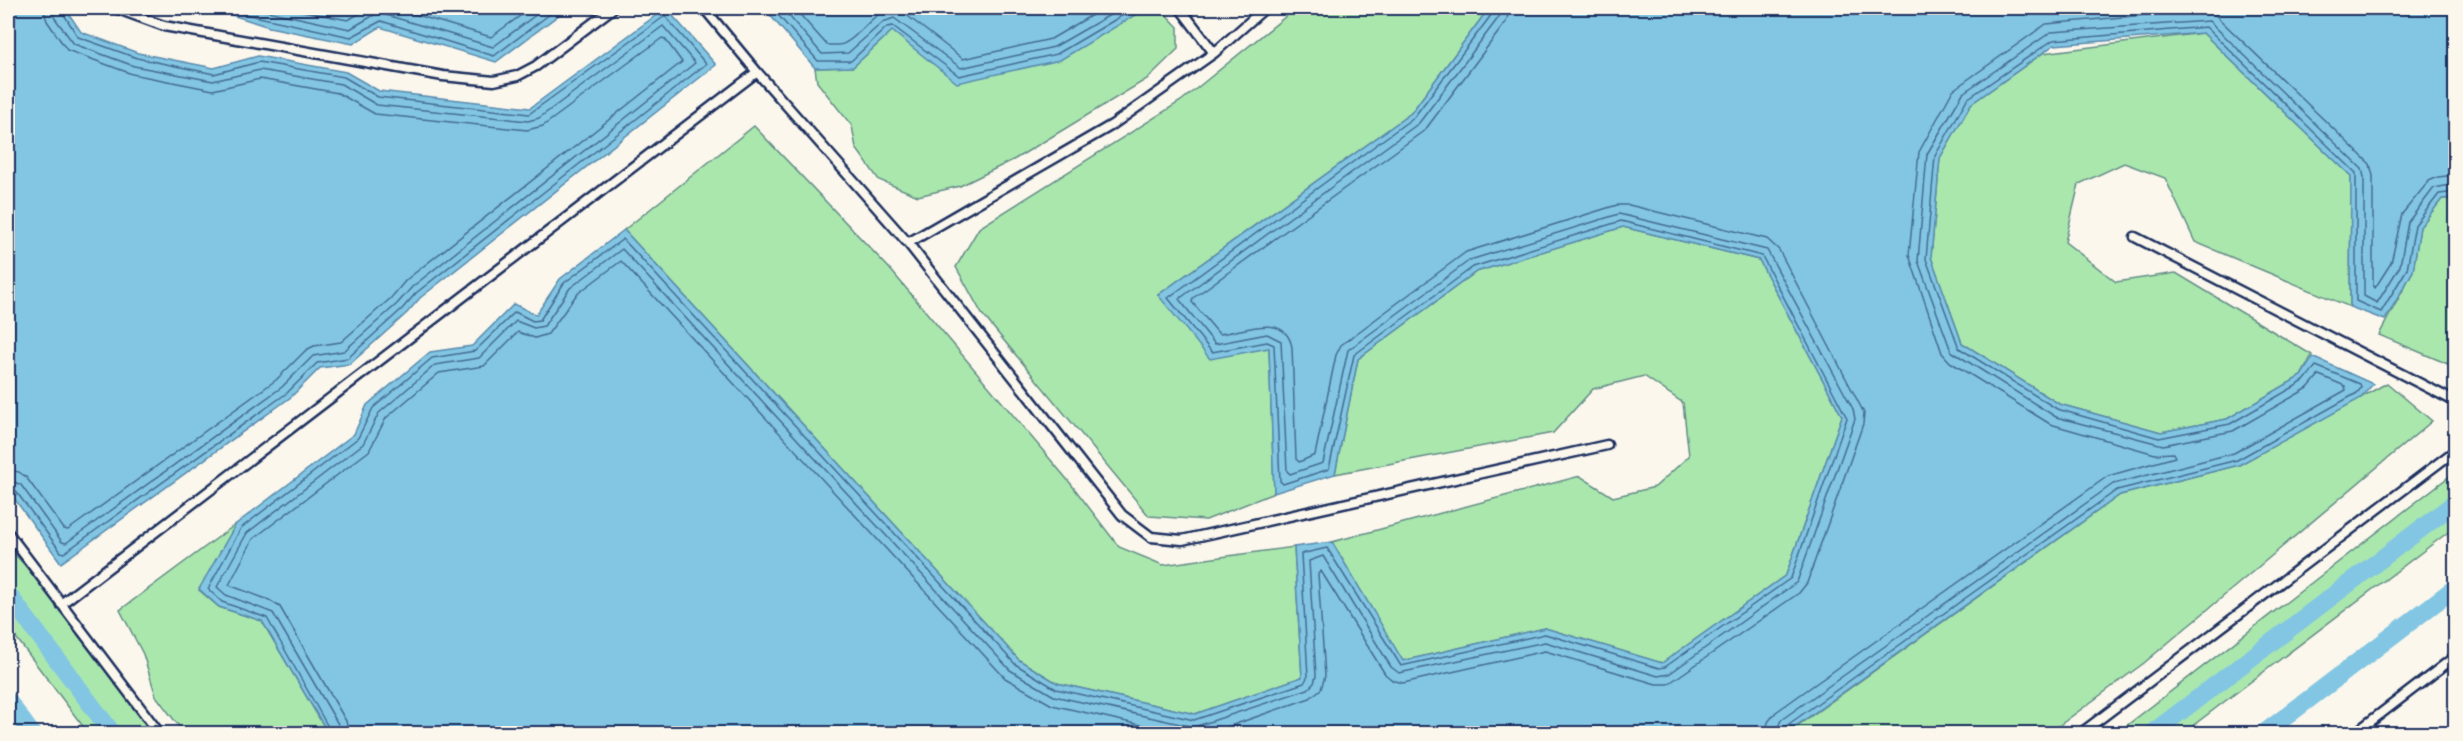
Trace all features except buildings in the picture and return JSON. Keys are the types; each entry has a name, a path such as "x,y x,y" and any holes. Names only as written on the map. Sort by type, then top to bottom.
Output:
{"lane":[{"path":"115,8 164,26 443,76 494,81 517,76 536,66 614,8"},
{"path":"704,8 757,72 908,243 1122,515 1151,537 1182,540 1608,445"},
{"path":"1180,8 1214,53"},
{"path":"908,243 1112,125 1214,53 1265,8"},
{"path":"61,604 757,72"},
{"path":"2135,237 2456,402"},
{"path":"2080,734 2456,450"},
{"path":"8,533 160,734"},
{"path":"2354,734 2456,656"}],"green space":[{"path":"1143,8 1160,8 1178,27 1178,49 1147,79 1015,159 960,186 918,196 879,180 856,148 852,126 817,82 815,68 853,67 892,31 1137,15"},
{"path":"1296,8 1489,8 1411,113 1158,295 1269,347 1274,493 1206,520 1149,516 982,314 956,267 979,228 1181,101"},
{"path":"2203,33 2351,176 2350,307 2195,242 2165,178 2124,163 2079,184 2065,242 2116,282 2176,273 2312,355 2301,376 2227,419 2161,432 2059,404 1962,343 1931,257 1940,158 1971,104 2043,53"},
{"path":"754,126 889,268 1071,484 1119,547 1163,565 1294,547 1302,677 1195,714 1057,683 1019,660 624,230"},
{"path":"2455,198 2455,367 2379,335 2413,271 2420,227 2442,199"},
{"path":"1623,227 1759,260 1842,416 1786,575 1662,663 1545,628 1402,661 1332,542 1580,476 1613,497 1655,487 1689,456 1683,403 1644,376 1593,389 1553,433 1335,474 1358,359 1476,272"},
{"path":"2387,383 2432,421 2144,663 2049,733 1786,734 2120,495 2239,465"},
{"path":"2455,472 2455,527 2183,733 2117,733"},
{"path":"236,524 199,590 219,607 262,621 328,733 184,733 156,696 143,654 120,610"},
{"path":"8,547 61,604 151,733 88,733 8,627"}],"water":[{"path":"8,8 65,8 81,32 138,53 214,68 258,56 346,72 379,91 530,108 666,8 716,65 420,298 407,313 350,364 320,368 291,397 61,563 8,490"},
{"path":"170,8 568,8 496,62 380,27 353,44 269,27 232,15"},
{"path":"764,8 1143,8 1137,14 1060,60 957,83 892,31 853,67 815,68"},
{"path":"1489,8 2455,8 2455,198 2442,199 2420,227 2413,271 2385,320 2350,307 2351,176 2203,33 2054,45 1971,104 1940,158 1931,257 1962,343 2059,404 2161,432 2227,419 2301,376 2313,357 2373,384 2361,398 2239,465 2120,495 1786,733 328,733 262,621 219,607 199,589 236,524 354,434 367,405 430,352 472,346 514,304 536,315 560,279 624,230 1019,660 1057,683 1195,714 1302,677 1294,547 1332,542 1403,661 1545,628 1662,663 1786,575 1842,416 1759,260 1623,227 1476,272 1358,359 1335,474 1274,493 1269,348 1210,359 1158,295 1411,113"}],"waterway":[{"path":"2151,734 2456,502"},
{"path":"2263,734 2456,587"},
{"path":"8,594 113,734"},
{"path":"8,701 32,734"}]}
